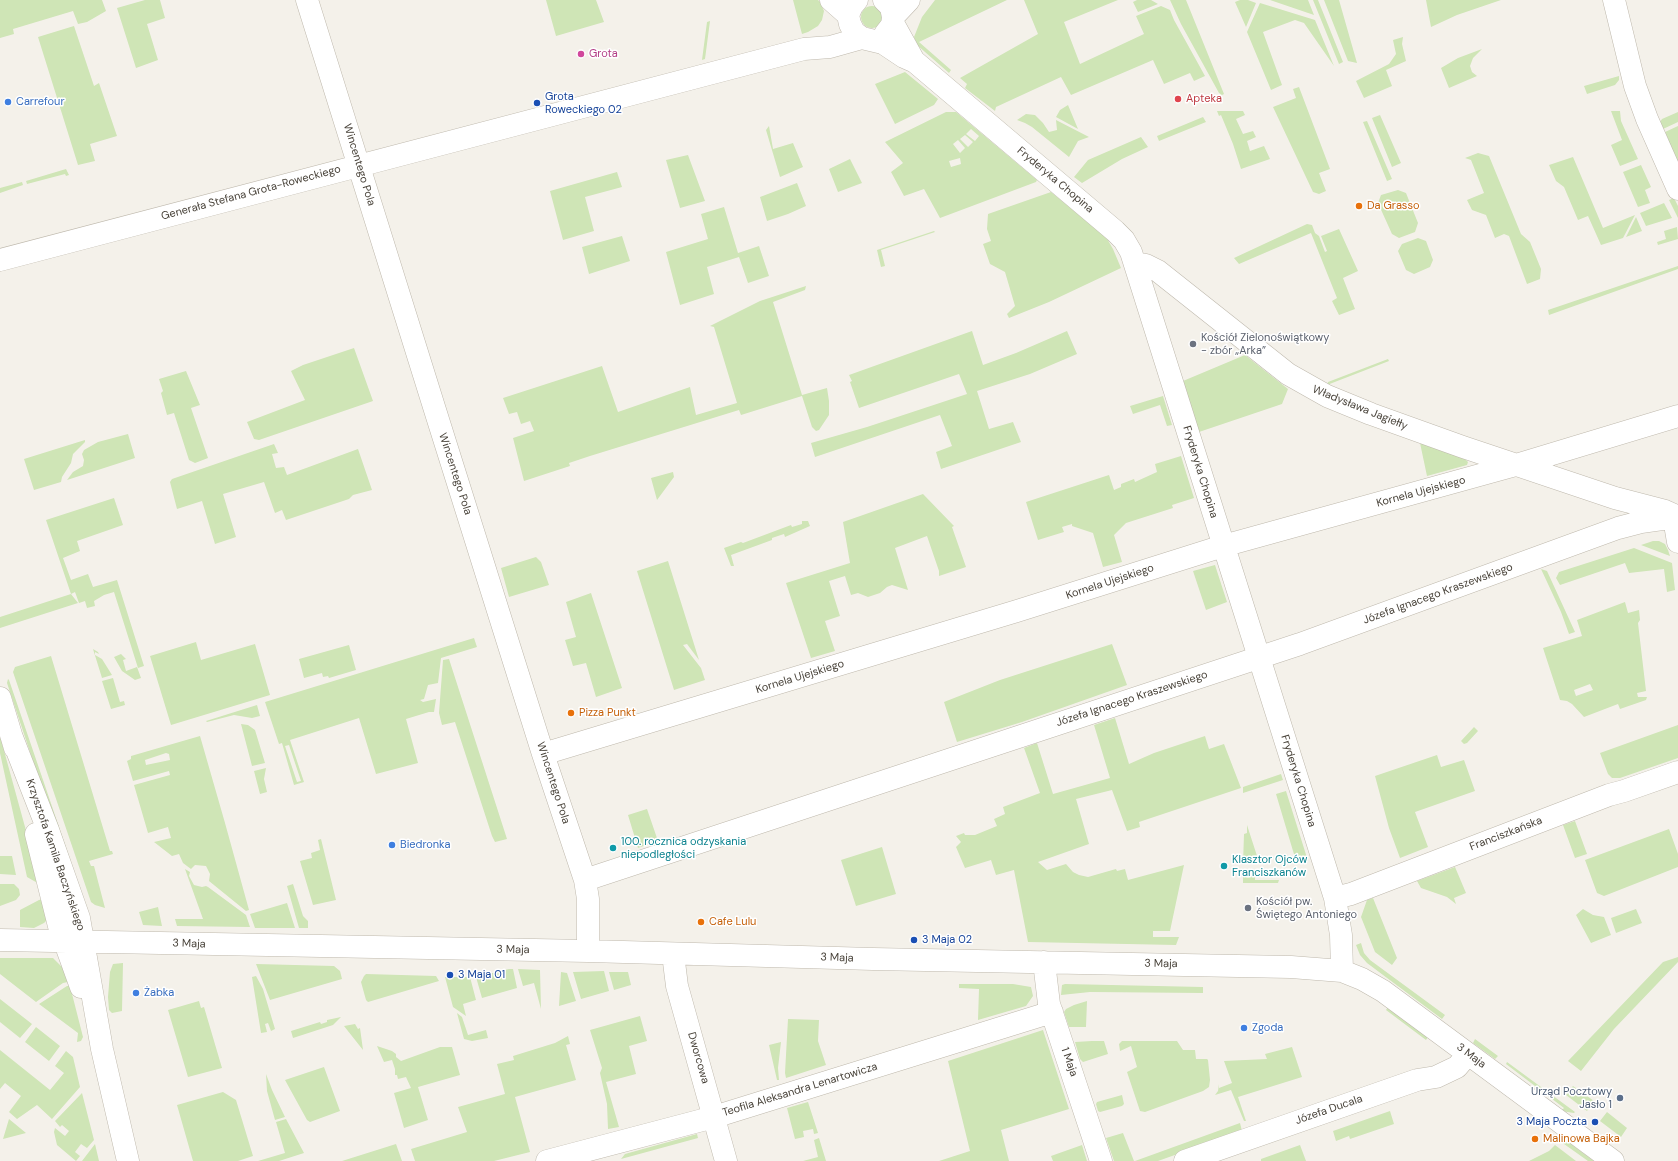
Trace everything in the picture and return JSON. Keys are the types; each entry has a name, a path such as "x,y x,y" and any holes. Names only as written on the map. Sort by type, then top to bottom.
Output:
{"street":[{"name":"Wincentego Pola","path":"307,0 543,754 585,880 588,899 588,951"},
{"path":"831,0 852,12"},
{"path":"804,49 830,47 886,34 890,13 909,0"},
{"path":"1614,0 1635,86 1647,119 1678,189"},
{"path":"852,12 854,32 914,61"},
{"path":"804,49 852,12"},
{"path":"890,13 914,61"},
{"name":"Generała Stefana Grota-Roweckiego","path":"0,260 804,49"},
{"name":"Fryderyka Chopina","path":"914,61 1121,236 1127,245 1135,263 1335,898 1341,935 1342,971"},
{"name":"Władysława Jagiełły","path":"1135,263 1146,265 1166,276 1288,374 1305,385 1327,396 1371,414 1516,465 1615,498 1659,509 1678,518"},
{"name":"Kornela Ujejskiego","path":"543,754 1017,611 1223,546 1516,465 1678,416"},
{"name":"Władysława Jagiełły","path":"1615,498 1641,522"},
{"path":"1678,518 1676,530 1678,542"},
{"name":"Józefa Ignacego Kraszewskiego","path":"585,880 1300,644 1618,528 1641,522 1678,518"},
{"name":"Krzysztofa Kamila Baczyńskiego","path":"0,698 12,735 59,926 75,942 128,1161"},
{"name":"Franciszkańska","path":"1335,898 1351,894 1609,795 1678,772"},
{"name":"3 Maja","path":"0,940 588,951 1291,967 1342,971 1362,979 1383,991 1613,1161"},
{"name":"Dworcowa","path":"673,954 677,986 726,1161"},
{"name":"1 Maja","path":"1044,962 1046,988 1052,1012 1102,1161"},
{"name":"Teofila Aleksandra Lenartowicza","path":"547,1161 714,1117 1052,1012"},
{"name":"Józefa Ducala","path":"1185,1161 1417,1080 1436,1077 1457,1067 1468,1054"}],"green space":[{"path":"0,0 102,0 106,11 87,22 78,24 73,11 13,29 14,34 0,38"},
{"path":"145,0 160,0 165,18 147,24 158,60 136,68 117,8"},
{"path":"546,0 596,0 604,22 556,36"},
{"path":"793,0 818,0 820,2 824,11 822,20 818,26 802,34"},
{"path":"935,0 1007,0 919,42 951,70 949,73 917,45 914,37 922,17"},
{"path":"1024,0 1118,0 1064,22 1080,64 1144,34 1136,16 1161,6 1170,10 1205,76 1194,81 1190,73 1164,84 1153,60 1071,95 1061,77 996,107 995,111 965,88 967,84 960,78 1038,34"},
{"path":"1137,0 1151,0 1158,4 1138,12 1133,2"},
{"path":"1170,0 1186,0 1224,94 1222,95 1219,93 1181,24"},
{"path":"1240,0 1248,0 1256,3 1246,27 1235,2"},
{"path":"1270,0 1308,0 1314,15"},
{"path":"1313,0 1318,0 1343,62 1339,64"},
{"path":"1324,0 1339,0 1357,63 1348,61"},
{"path":"1426,0 1501,0 1457,15 1431,27"},
{"path":"1260,3 1315,20 1334,66 1304,23 1295,20 1263,32 1282,85 1271,90 1247,32"},
{"path":"872,6 880,9 883,17 880,25 872,28 864,25 861,17 864,9"},
{"path":"710,21 705,59 702,60 707,22"},
{"path":"74,26 94,86 99,83 117,136 90,144 95,161 78,165 38,37"},
{"path":"1403,37 1402,44 1406,61 1386,70 1392,86 1364,98 1356,81 1389,64 1396,54 1393,40"},
{"path":"1482,49 1473,58 1470,66 1472,72 1477,76 1449,88 1441,68 1458,58"},
{"path":"905,72 938,99 934,105 895,124 875,84"},
{"path":"1619,76 1619,80 1615,85 1587,94 1584,86"},
{"path":"1299,87 1330,169 1319,173 1326,191 1319,194 1313,192 1273,107 1296,98 1293,89"},
{"path":"1068,105 1078,129 1056,117 1060,110"},
{"path":"1217,111 1243,111 1245,115 1236,119 1243,134 1253,131 1256,137 1247,141 1250,151 1264,146 1270,159 1241,169 1221,115 1219,116"},
{"path":"1611,111 1620,111 1621,121 1638,159 1620,166 1611,145 1622,140"},
{"path":"946,112 956,112 1037,180 1036,182 940,218 924,189 904,196 891,172 903,163 885,142","holes":["971,129 979,136 975,141 966,134","965,135 973,142 968,147 960,139","958,140 965,148 960,153 953,144","960,158 961,164 951,167 949,161"]},
{"path":"1678,112 1678,122 1663,129 1660,122 1662,119"},
{"path":"1026,114 1035,115 1049,132 1057,130 1056,120 1089,137 1078,141 1069,157 1032,127 1017,120"},
{"path":"1380,115 1401,163 1392,167 1372,118"},
{"path":"1203,117 1206,122 1159,141 1157,136"},
{"path":"1367,121 1392,179 1387,181 1363,122"},
{"path":"769,126 773,149 793,143 803,167 780,177 766,130"},
{"path":"1678,126 1678,164 1665,132"},
{"path":"1141,137 1148,147 1122,159 1082,183 1074,177 1088,160"},
{"path":"1478,153 1489,156 1521,234 1530,242 1541,269 1540,279 1527,284 1509,236 1504,234 1495,238 1486,215 1472,210 1467,200 1484,193 1471,160 1465,158"},
{"path":"688,155 705,201 680,208 666,160"},
{"path":"1573,157 1603,228 1635,215 1623,238 1601,245 1588,216 1578,220 1564,187 1556,181 1549,165"},
{"path":"850,159 862,183 838,192 829,169"},
{"path":"1641,165 1651,187 1645,190 1650,203 1638,207 1623,172"},
{"path":"66,169 69,175 66,176 65,174 27,184 26,181"},
{"path":"617,172 622,187 585,197 594,231 563,240 550,191"},
{"path":"22,182 23,185 0,193 0,188"},
{"path":"797,183 806,206 767,221 760,197"},
{"path":"1398,190 1406,193 1418,223 1415,232 1399,238 1392,234 1378,203 1381,195"},
{"path":"1051,192 1106,237 1121,268 1049,302 1009,318 1007,314 1015,306 1005,272 990,264 983,244 991,241 987,229 988,214"},
{"path":"1674,198 1678,206 1678,218 1669,200"},
{"path":"1664,203 1672,218 1646,226 1640,213"},
{"path":"724,207 738,253 759,246 769,276 748,283 739,257 707,267 714,294 680,305 666,252 708,239 701,214"},
{"path":"1636,217 1642,231 1626,237"},
{"path":"1307,224 1312,225 1315,233 1319,236 1325,252 1327,251 1321,236 1339,229 1358,271 1343,278 1355,309 1339,315 1332,301 1337,298 1311,233 1239,264 1234,258"},
{"path":"1677,227 1678,239 1658,245 1657,242 1666,239 1664,231"},
{"path":"934,231 935,232 881,250 885,266 881,267 877,250"},
{"path":"622,236 630,261 589,274 582,247"},
{"path":"1418,238 1426,241 1433,260 1430,267 1414,274 1406,270 1398,251 1402,244"},
{"path":"1678,266 1678,269 1549,315 1548,310"},
{"path":"806,286 805,290 773,302 802,395 827,388 829,415 819,430 816,431 812,427 802,396 741,415 739,410 590,456 569,463 570,466 524,481 513,438 534,431 530,421 521,424 517,412 509,414 503,398 602,366 618,412 690,387 696,415 737,403 714,327 710,326 760,301"},
{"path":"972,331 983,365 1016,353 1067,331 1077,354 1030,374 977,391 989,429 1013,422 1021,442 941,469 936,452 952,446 940,415 815,457 811,443 867,427 967,394 959,374 859,408 849,375"},
{"path":"354,348 373,401 259,440 254,439 247,422 305,400 291,371 303,365"},
{"path":"1245,355 1288,389 1282,404 1199,432 1183,381"},
{"path":"1388,359 1389,361 1327,385 1328,382"},
{"path":"186,371 200,405 191,408 208,458 195,463 189,460 174,413 167,415 161,393 163,391 159,379"},
{"path":"1163,396 1172,425 1167,426 1160,405 1133,414 1130,406"},
{"path":"128,434 135,458 67,480 73,472 83,466 84,460 82,454 84,450 98,442"},
{"path":"85,440 85,442 73,454 71,463 62,477 61,482 34,490 24,459"},
{"path":"1420,443 1465,459 1468,462 1467,465 1427,476"},
{"path":"274,444 278,453 272,454 276,468 284,467 287,475 358,449 372,490 353,495 349,499 286,520 282,510 275,513 264,482 223,494 236,537 215,544 202,501 177,509 170,482 172,479"},
{"path":"1181,456 1194,498 1172,505 1173,508 1126,523 1114,535 1122,562 1103,567 1093,533 1072,526 1072,524 1062,527 1064,532 1038,540 1026,502 1109,475 1114,490 1121,487 1121,484 1134,479 1135,482 1157,472 1155,464"},
{"path":"673,472 674,477 657,500 651,478"},
{"path":"923,494 954,526 952,527 966,567 939,576 939,571 927,536 895,548 908,590 892,585 880,593 868,597 858,593 851,595 845,576 829,581 840,616 825,621 835,651 811,658 786,583 850,563 843,522"},
{"path":"114,498 123,525 77,541 80,551 63,558 71,580 88,574 93,587 117,580 144,666 138,668 114,592 104,595 94,601 95,606 87,608 85,601 79,603 75,592 71,594 46,520"},
{"path":"802,521 808,521 810,526 785,537 784,534 772,538 772,540 731,555 734,566 731,566 724,548 741,542 743,543 791,525 792,527 802,524"},
{"path":"1653,541 1659,541 1665,544 1670,556 1641,545"},
{"path":"1634,548 1672,563 1675,590 1667,592 1664,569 1629,573 1625,563 1560,585 1556,578 1559,572"},
{"path":"536,557 541,562 549,585 509,597 501,568"},
{"path":"668,561 699,660 687,644 683,645 701,668 705,680 674,690 637,571"},
{"path":"1215,565 1227,602 1206,610 1193,571"},
{"path":"1541,569 1547,571 1575,632 1569,634 1561,612"},
{"path":"591,593 622,688 596,697 586,663 573,666 565,640 576,637 566,602"},
{"path":"71,594 78,603 0,628 0,617"},
{"path":"1625,602 1628,613 1639,610 1640,620 1638,623 1646,691 1637,693 1638,697 1647,697 1646,700 1620,709 1618,704 1584,717 1572,704 1567,701 1560,700 1543,648 1582,636 1577,620","holes":["1590,684 1593,690 1576,696 1574,690"]},
{"path":"474,638 477,647 441,658 438,683 428,685 424,699 420,700 423,702 436,699 434,712 429,712 406,719 418,763 376,774 359,718 290,740 304,782 294,785 282,743 279,744 265,702","holes":["289,745 301,781 297,782 285,746"]},
{"path":"196,642 201,660 255,644 270,695 171,725 150,656"},
{"path":"1112,644 1127,685 1022,722 957,742 944,702 1000,680"},
{"path":"349,645 356,670 329,678 328,676 323,677 322,673 304,678 299,659"},
{"path":"93,649 98,652 99,654 95,652 95,655 102,659 112,675 102,678"},
{"path":"121,654 126,659 123,660 126,671 137,667 141,678 135,680 122,671 114,657"},
{"path":"51,656 110,851 112,851 113,854 89,861 91,866 94,866 105,908 91,902 13,672 15,667"},
{"path":"449,659 507,839 495,842 492,836 455,722 442,725 439,713 443,660"},
{"path":"113,678 120,702 124,701 125,705 111,709 102,681"},
{"path":"8,679 75,874 72,878 7,683"},
{"path":"257,705 260,716 252,718 234,715 206,721"},
{"path":"1115,718 1129,764 1154,753 1205,736 1209,749 1224,744 1241,788 1139,822 1140,827 1127,831 1112,790 1076,799 1089,844 1038,862 1047,870 1066,864 1073,872 1088,877 1116,869 1117,871 1125,869 1128,880 1184,865 1170,931 1153,931 1153,937 1179,937 1176,945 1028,942 1014,870 996,875 991,860 965,868 956,847 961,842 956,836 964,833 965,835 975,835 997,826 994,819 1005,814 1003,807 1040,793 1024,748 1037,743 1053,794 1110,778 1094,725"},
{"path":"241,724 248,725 255,730 265,763 252,766"},
{"path":"1678,725 1678,758 1620,778 1612,778 1608,774 1600,753"},
{"path":"1474,727 1478,731 1467,743 1464,744 1461,741"},
{"path":"0,735 41,885 27,877 0,753"},
{"path":"200,736 249,910 246,911 209,881 210,874 206,866 195,865 191,869 183,863 179,854 172,856 154,842 171,838 168,827 148,833 134,785 170,775 169,771 133,781 127,761 131,759 131,756","holes":["166,753 169,754 170,760 146,765 145,760"]},
{"path":"1437,755 1441,767 1464,760 1475,791 1415,812 1428,847 1400,858 1389,828 1375,776"},
{"path":"266,768 264,779 267,792 260,794 254,771"},
{"path":"1281,774 1283,780 1243,793 1243,787"},
{"path":"1286,791 1308,861 1296,861 1276,794"},
{"path":"647,809 658,841 638,848 628,815"},
{"path":"1575,821 1587,854 1575,858 1563,825"},
{"path":"1247,825 1258,859 1251,863 1243,864 1244,834 1247,833"},
{"path":"1669,829 1678,854 1678,867 1604,896 1597,893 1585,860"},
{"path":"321,839 336,900 313,905 300,861 312,858 311,853 320,850 318,840"},
{"path":"882,847 896,894 856,906 841,860"},
{"path":"0,856 12,856 16,875 0,874"},
{"path":"1455,867 1466,893 1454,898 1456,904 1447,897 1421,888 1417,881"},
{"path":"185,869 190,872 189,876 194,885 208,887 246,915 250,927 177,926 175,919 203,919"},
{"path":"1249,873 1255,873 1255,880 1279,880 1278,883 1243,883 1243,876 1249,876"},
{"path":"0,884 14,884 19,889 20,895 16,900 0,906"},
{"path":"293,884 303,916 308,921 308,928 299,928 287,886"},
{"path":"1373,898 1397,958 1392,965 1375,952 1361,917 1367,900"},
{"path":"44,899 47,920 34,928 20,927 20,910"},
{"path":"287,903 295,928 255,928 250,914"},
{"path":"158,907 162,926 143,925 139,912"},
{"path":"1583,909 1593,915 1604,917 1611,935 1591,943 1576,915"},
{"path":"1636,909 1642,923 1616,933 1611,918"},
{"path":"1361,943 1364,953 1370,960 1445,1015 1442,1019 1367,963 1360,955 1356,945"},
{"path":"1678,957 1678,962 1614,1029 1581,1071 1568,1061 1663,962"},
{"path":"0,958 53,958 64,969 68,982 63,983 36,1002 0,974"},
{"path":"123,963 122,1011 112,1013 109,1010 108,997 110,972 113,964"},
{"path":"256,964 334,966 340,971 342,979 270,1000"},
{"path":"513,969 517,988 482,998 476,977"},
{"path":"518,969 540,970 541,1009 534,983 523,986"},
{"path":"604,971 609,991 581,999 573,972"},
{"path":"561,972 567,973 576,1001 559,1006"},
{"path":"609,972 628,972 631,985 614,990"},
{"path":"366,974 436,976 439,981 368,1002 366,1000 361,982"},
{"path":"256,976 263,989 275,1029 271,1031 268,1023 265,1024 267,1032 261,1033 252,977"},
{"path":"445,977 470,977 476,1000 463,1004 466,1016 453,1007"},
{"path":"959,984 1013,984 1031,987 1033,996 1026,1006 978,1020 979,989 959,988"},
{"path":"1062,985 1203,987 1203,993 1090,992 1061,995"},
{"path":"67,986 70,986 83,1037 81,1041 77,1042 78,1033 39,1004"},
{"path":"0,999 32,1024 20,1038 0,1022"},
{"path":"199,1001 201,1008 204,1007 222,1068 188,1077 168,1010"},
{"path":"1087,1001 1086,1027 1069,1027 1064,1012 1066,1009"},
{"path":"1388,1007 1428,1037 1426,1040 1386,1010"},
{"path":"457,1013 462,1017 468,1035 486,1030 488,1038 472,1041 464,1039"},
{"path":"640,1016 647,1041 629,1046 636,1074 606,1082 619,1127 608,1129 607,1104 600,1073 602,1068 590,1030"},
{"path":"341,1017 333,1025 293,1038 291,1031 320,1022 321,1024 327,1022 327,1020"},
{"path":"788,1019 819,1020 818,1041 826,1065 786,1078"},
{"path":"355,1024 358,1029 360,1028 363,1050 344,1026"},
{"path":"36,1027 60,1046 49,1061 25,1042"},
{"path":"1043,1030 1069,1109 1001,1130 1009,1161 939,1161 970,1151 948,1061"},
{"path":"568,1036 570,1044 566,1045 576,1080 515,1097 530,1152 494,1161 415,1161 411,1149 467,1132 458,1107 505,1094 497,1064 514,1060 513,1056 555,1043"},
{"path":"1475,1039 1498,1056 1495,1059 1473,1043"},
{"path":"1104,1041 1108,1054 1083,1062 1080,1059 1075,1042"},
{"path":"1122,1041 1177,1041 1183,1050 1195,1050 1196,1059 1208,1060 1210,1080 1209,1087 1203,1091 1145,1112 1140,1111 1127,1072 1137,1067 1131,1046 1120,1051 1119,1044"},
{"path":"781,1042 778,1068 779,1080 777,1080 769,1045"},
{"path":"377,1046 392,1051 401,1061 440,1047 452,1047 460,1075 418,1087 428,1120 404,1128 394,1093 411,1088 406,1077 398,1079 397,1075 395,1075 392,1060 384,1062"},
{"path":"1292,1047 1302,1077 1238,1097 1246,1121 1244,1121 1231,1090 1215,1095 1218,1091 1219,1084 1219,1088 1232,1083 1224,1061 1267,1059 1265,1054"},
{"path":"0,1050 50,1090 64,1073 55,1066 66,1051 73,1057 80,1087 52,1119 37,1105 17,1119 9,1112 21,1096 5,1083 0,1089"},
{"path":"1507,1062 1575,1112 1561,1111 1564,1108 1506,1064"},
{"path":"324,1067 340,1111 310,1122 307,1120 285,1080"},
{"path":"266,1074 285,1117 275,1120 267,1091"},
{"path":"1573,1086 1594,1101 1587,1111 1566,1095"},
{"path":"223,1092 236,1100 253,1156 238,1161 193,1161 177,1105"},
{"path":"82,1093 94,1140 87,1148 81,1144 75,1152 80,1156 76,1161 57,1145 54,1132 55,1128 65,1136 69,1131 62,1125 60,1127 55,1121"},
{"path":"1122,1095 1124,1104 1122,1106 1100,1112 1098,1111 1096,1104 1097,1102"},
{"path":"808,1102 818,1133 814,1134 813,1129 803,1131 804,1137 795,1139 787,1108"},
{"path":"1390,1111 1394,1124 1350,1139 1349,1136 1336,1141 1333,1131"},
{"path":"1607,1112 1627,1128 1621,1137 1600,1121"},
{"path":"9,1119 26,1133 3,1139"},
{"path":"286,1119 304,1153 279,1161 258,1161 285,1153 276,1122"},
{"path":"1240,1123 1242,1131 1158,1161 1135,1161"},
{"path":"1123,1133 1134,1161 1114,1161 1106,1138"},
{"path":"697,1134 698,1138 621,1159 625,1154"},
{"path":"1559,1135 1594,1161 1588,1161 1557,1139"},
{"path":"819,1138 826,1161 803,1161 818,1157 814,1140"},
{"path":"95,1144 99,1161 82,1161"},
{"path":"396,1144 402,1161 342,1161"},
{"path":"1082,1145 1087,1161 1053,1161 1051,1156"},
{"path":"1300,1145 1306,1161 1261,1161 1261,1159"},
{"path":"1555,1145 1576,1161 1529,1161 1549,1151"}],"place":[{"name":"Grota","path":"581,54"},
{"name":"Apteka","path":"1178,99"},
{"name":"Carrefour","path":"8,102"},
{"name":"Grota Roweckiego 02","path":"537,103"},
{"name":"Da Grasso","path":"1359,206"},
{"name":"Kościół Zielonoświątkowy - zbór „Arka”","path":"1193,344"},
{"name":"Pizza Punkt","path":"571,713"},
{"name":"Biedronka","path":"392,845"},
{"name":"100. rocznica odzyskania niepodległości","path":"613,848"},
{"name":"Klasztor Ojców Franciszkanów","path":"1224,866"},
{"name":"Kościół pw. Świętego Antoniego","path":"1248,908"},
{"name":"Cafe Lulu","path":"701,922"},
{"name":"3 Maja 02","path":"914,940"},
{"name":"3 Maja 01","path":"450,975"},
{"name":"Żabka","path":"136,993"},
{"name":"Zgoda","path":"1244,1028"},
{"name":"Urząd Pocztowy Jasło 1","path":"1620,1098"},
{"name":"3 Maja Poczta","path":"1595,1122"},
{"name":"Malinowa Bajka","path":"1535,1139"}]}
